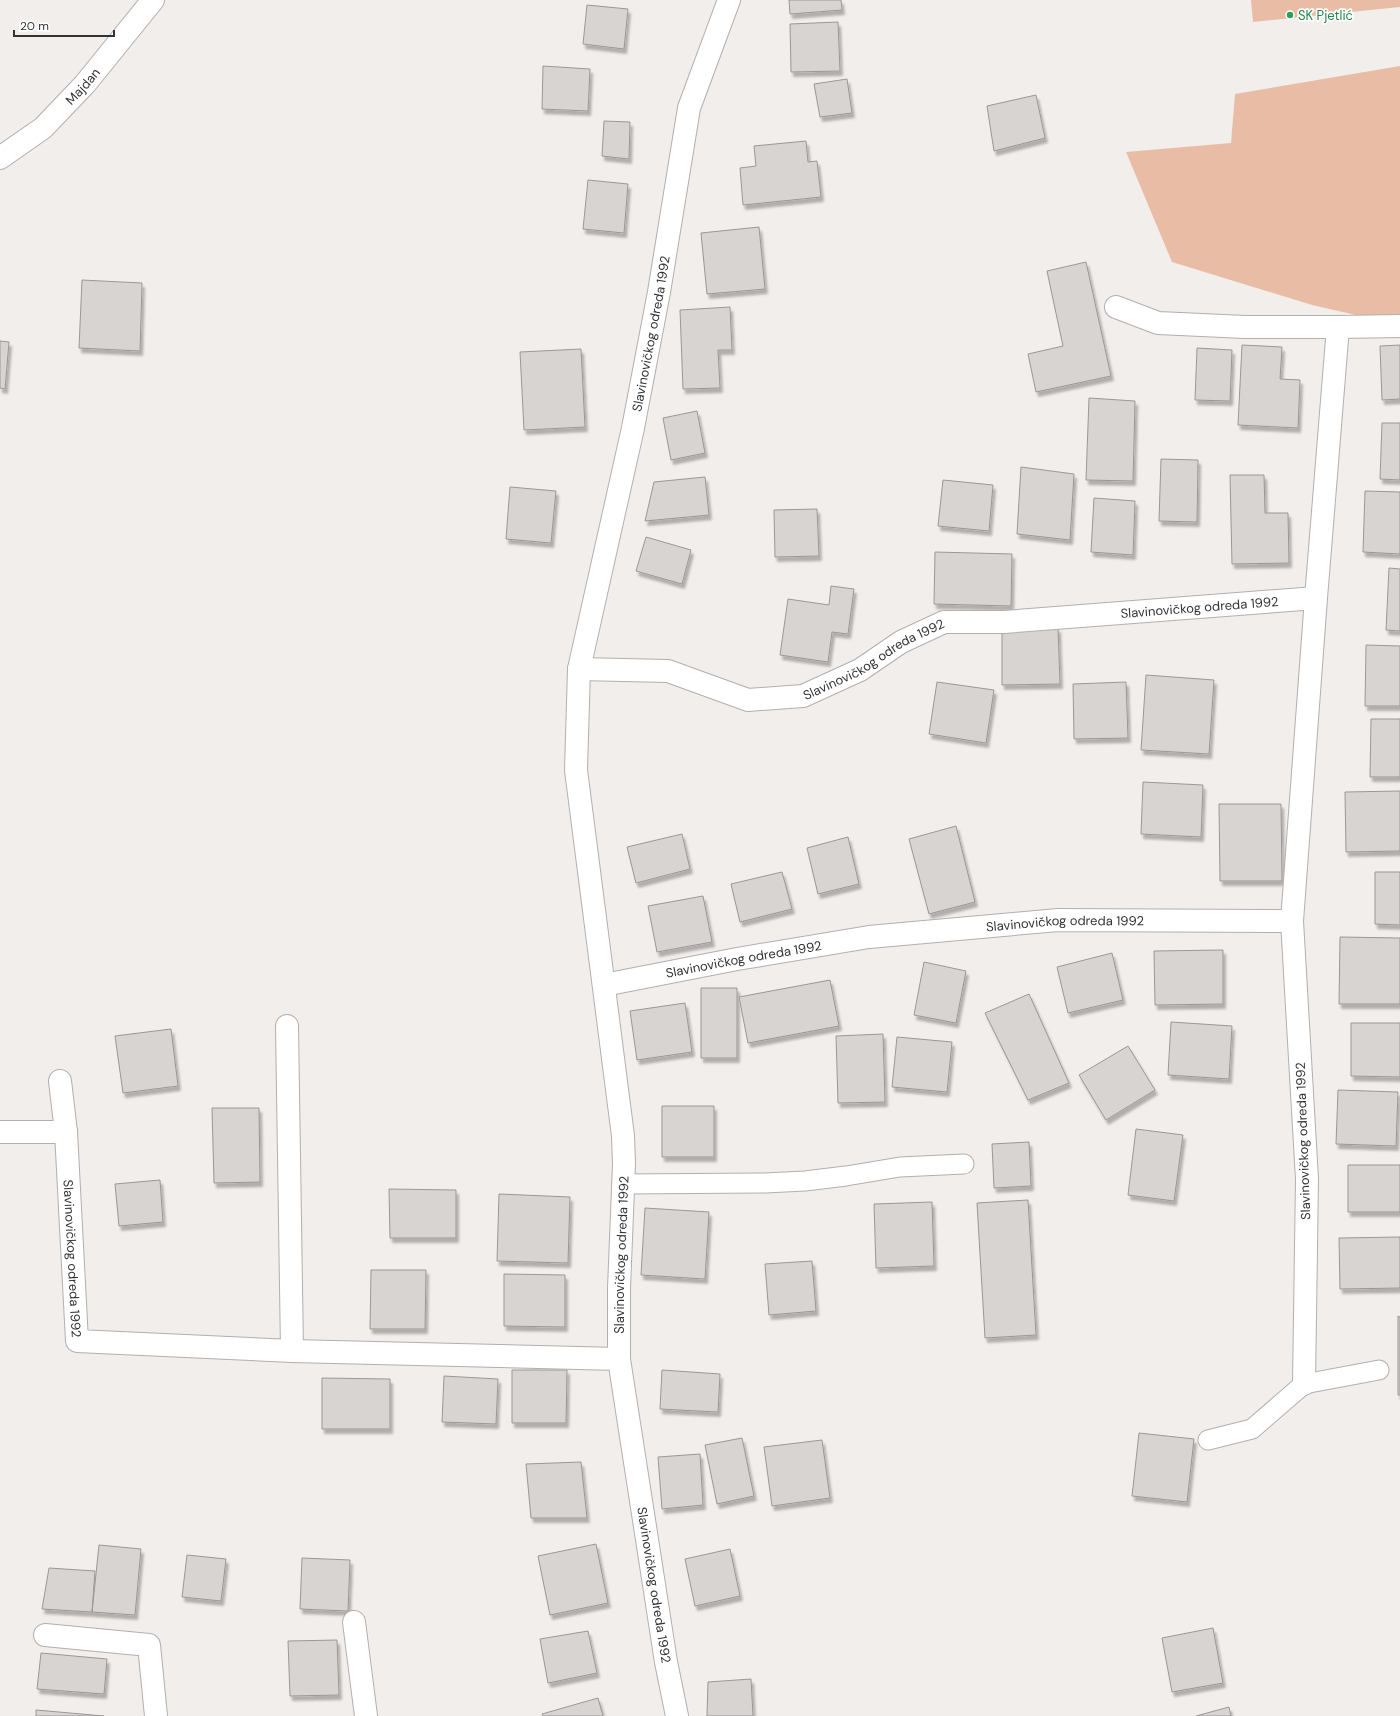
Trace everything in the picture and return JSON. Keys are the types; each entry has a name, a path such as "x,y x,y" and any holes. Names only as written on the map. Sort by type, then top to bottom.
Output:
{"street":[{"name":"Majdan","path":"0,158 43,128 85,84 153,0"},
{"name":"Slavinovičkog odreda 1992","path":"677,1716 666,1662 619,1359 619,1288 624,1164 623,1136 604,985 591,898 576,770 579,669 633,428 659,292 689,108 729,0"},
{"path":"1116,307 1158,323 1245,327 1400,326"},
{"name":"Slavinovičkog odreda 1992","path":"1304,1384 1307,1179 1292,921 1338,327"},
{"name":"Slavinovičkog odreda 1992","path":"579,669 668,671 748,700 803,696 860,670 901,642 944,622 1004,622 1316,598"},
{"name":"Slavinovičkog odreda 1992","path":"604,985 737,959 869,937 1058,920 1292,921"},
{"path":"287,1026 292,1351"},
{"name":"Slavinovičkog odreda 1992","path":"60,1081 66,1132 77,1341 292,1351 619,1359"},
{"path":"0,1132 66,1132"},
{"path":"354,1622 366,1716"},
{"path":"45,1635 149,1645 156,1716"}],"lane":[{"path":"622,1184 765,1183 805,1181 900,1167 964,1164"},
{"path":"1208,1440 1252,1429 1304,1384 1379,1370"}],"shaded area":[{"name":"SK Pjetlić","path":"1251,0 1400,0 1400,7 1253,22"},
{"path":"1400,66 1400,325 1312,305 1172,262 1126,152 1231,143 1235,94"}],"building":[{"path":"789,0 841,0 842,10 790,14"},
{"path":"587,5 628,9 624,49 583,44"},
{"path":"838,22 840,71 791,72 790,24"},
{"path":"543,66 590,69 588,111 542,109"},
{"path":"847,79 852,113 820,117 814,84"},
{"path":"1036,95 1045,138 994,151 987,106"},
{"path":"604,121 630,122 629,159 602,156"},
{"path":"806,141 808,162 817,161 821,197 743,205 740,168 756,166 754,146"},
{"path":"588,180 628,184 624,233 583,229"},
{"path":"759,227 765,289 707,294 701,233"},
{"path":"1086,262 1111,376 1036,392 1028,354 1063,346 1047,271"},
{"path":"82,280 142,283 140,351 79,348"},
{"path":"730,307 732,350 718,350 720,388 683,389 680,310"},
{"path":"0,341 9,342 5,389 0,388"},
{"path":"1242,345 1282,347 1280,379 1300,380 1298,428 1238,425"},
{"path":"1400,345 1400,399 1382,400 1380,346"},
{"path":"1197,348 1232,350 1230,401 1195,400"},
{"path":"581,349 585,427 524,430 520,352"},
{"path":"1089,398 1135,401 1133,481 1086,480"},
{"path":"697,411 705,453 671,460 663,418"},
{"path":"1382,423 1400,423 1400,480 1380,479"},
{"path":"1161,459 1198,460 1197,522 1159,521"},
{"path":"1021,467 1074,474 1070,540 1017,534"},
{"path":"1230,475 1264,475 1265,513 1288,513 1289,563 1232,564"},
{"path":"705,477 709,515 645,521 654,482"},
{"path":"943,480 993,485 989,531 938,526"},
{"path":"510,487 556,491 551,543 506,539"},
{"path":"1365,491 1400,492 1400,554 1363,552"},
{"path":"1094,498 1135,501 1133,555 1091,552"},
{"path":"817,509 819,556 775,557 774,510"},
{"path":"646,537 691,550 682,584 636,571"},
{"path":"935,552 1012,554 1011,606 934,604"},
{"path":"1389,568 1400,569 1400,631 1386,630"},
{"path":"831,586 854,589 848,634 832,632 828,662 780,655 788,599 829,605"},
{"path":"1058,628 1060,684 1002,685 1002,629"},
{"path":"1366,645 1400,646 1400,706 1365,706"},
{"path":"1146,675 1214,680 1209,754 1141,750"},
{"path":"937,682 994,690 986,743 929,734"},
{"path":"1126,682 1128,738 1074,739 1073,684"},
{"path":"1371,719 1400,719 1400,777 1370,777"},
{"path":"1143,782 1203,785 1201,837 1141,834"},
{"path":"1400,791 1400,851 1346,852 1345,792"},
{"path":"1219,804 1281,804 1282,881 1220,881"},
{"path":"956,826 975,902 929,914 909,839"},
{"path":"682,834 690,869 636,883 627,847"},
{"path":"848,837 859,884 818,894 807,848"},
{"path":"782,872 792,909 740,922 731,884"},
{"path":"1375,872 1400,872 1400,925 1375,924"},
{"path":"703,896 712,942 657,952 648,906"},
{"path":"1340,937 1400,938 1400,1004 1339,1004"},
{"path":"1223,950 1223,1004 1155,1005 1154,951"},
{"path":"1112,953 1123,1000 1068,1013 1057,967"},
{"path":"924,962 966,971 956,1023 914,1015"},
{"path":"830,980 839,1026 748,1043 739,997"},
{"path":"701,988 737,988 737,1058 701,1058"},
{"path":"1029,994 1069,1083 1028,1100 985,1013"},
{"path":"685,1003 692,1052 637,1060 630,1011"},
{"path":"1171,1022 1232,1026 1229,1079 1168,1075"},
{"path":"1351,1023 1400,1023 1400,1077 1351,1076"},
{"path":"171,1029 178,1086 123,1093 115,1036"},
{"path":"883,1034 885,1102 838,1103 836,1036"},
{"path":"897,1037 952,1042 947,1092 892,1087"},
{"path":"1128,1046 1155,1090 1106,1120 1079,1075"},
{"path":"1338,1090 1398,1092 1396,1146 1336,1144"},
{"path":"662,1106 714,1106 714,1157 662,1157"},
{"path":"212,1108 259,1108 260,1182 214,1183"},
{"path":"1136,1129 1183,1135 1174,1201 1128,1195"},
{"path":"1029,1142 1031,1186 994,1188 992,1144"},
{"path":"1348,1165 1400,1165 1400,1212 1348,1212"},
{"path":"160,1180 163,1222 119,1226 115,1184"},
{"path":"389,1189 456,1190 456,1238 390,1238"},
{"path":"499,1194 570,1197 568,1263 497,1261"},
{"path":"1028,1200 1036,1335 985,1338 977,1203"},
{"path":"932,1202 934,1266 876,1268 874,1204"},
{"path":"645,1208 709,1212 705,1279 641,1275"},
{"path":"1400,1237 1400,1288 1340,1289 1339,1238"},
{"path":"812,1261 816,1311 769,1315 765,1264"},
{"path":"371,1270 426,1270 425,1329 370,1329"},
{"path":"504,1274 565,1275 565,1327 504,1326"},
{"path":"1398,1316 1400,1317 1400,1395 1398,1395"},
{"path":"512,1370 567,1370 566,1423 512,1423"},
{"path":"662,1370 720,1374 718,1412 660,1409"},
{"path":"444,1376 498,1379 496,1424 442,1422"},
{"path":"322,1378 390,1379 390,1429 322,1429"},
{"path":"1139,1433 1194,1439 1187,1502 1132,1496"},
{"path":"742,1438 754,1496 717,1504 705,1445"},
{"path":"822,1440 830,1498 772,1506 764,1447"},
{"path":"700,1454 703,1505 662,1509 658,1457"},
{"path":"581,1462 587,1518 531,1518 526,1464"},
{"path":"596,1544 608,1603 550,1615 538,1556"},
{"path":"99,1545 141,1549 135,1615 92,1612"},
{"path":"730,1549 740,1596 695,1606 685,1559"},
{"path":"187,1555 226,1559 221,1601 182,1597"},
{"path":"302,1558 350,1560 348,1611 300,1609"},
{"path":"49,1568 95,1571 92,1612 42,1609"},
{"path":"1213,1628 1223,1683 1172,1692 1162,1638"},
{"path":"588,1631 597,1673 548,1683 540,1639"},
{"path":"337,1640 339,1695 290,1696 288,1641"},
{"path":"41,1653 107,1659 104,1694 37,1689"},
{"path":"751,1679 753,1716 707,1716 708,1682"},
{"path":"598,1698 603,1716 543,1716 542,1714"},
{"path":"1229,1707 1231,1716 1196,1716"},
{"path":"36,1710 104,1716 36,1716"}],"place":[{"name":"SK Pjetlić","path":"1290,15"}]}
